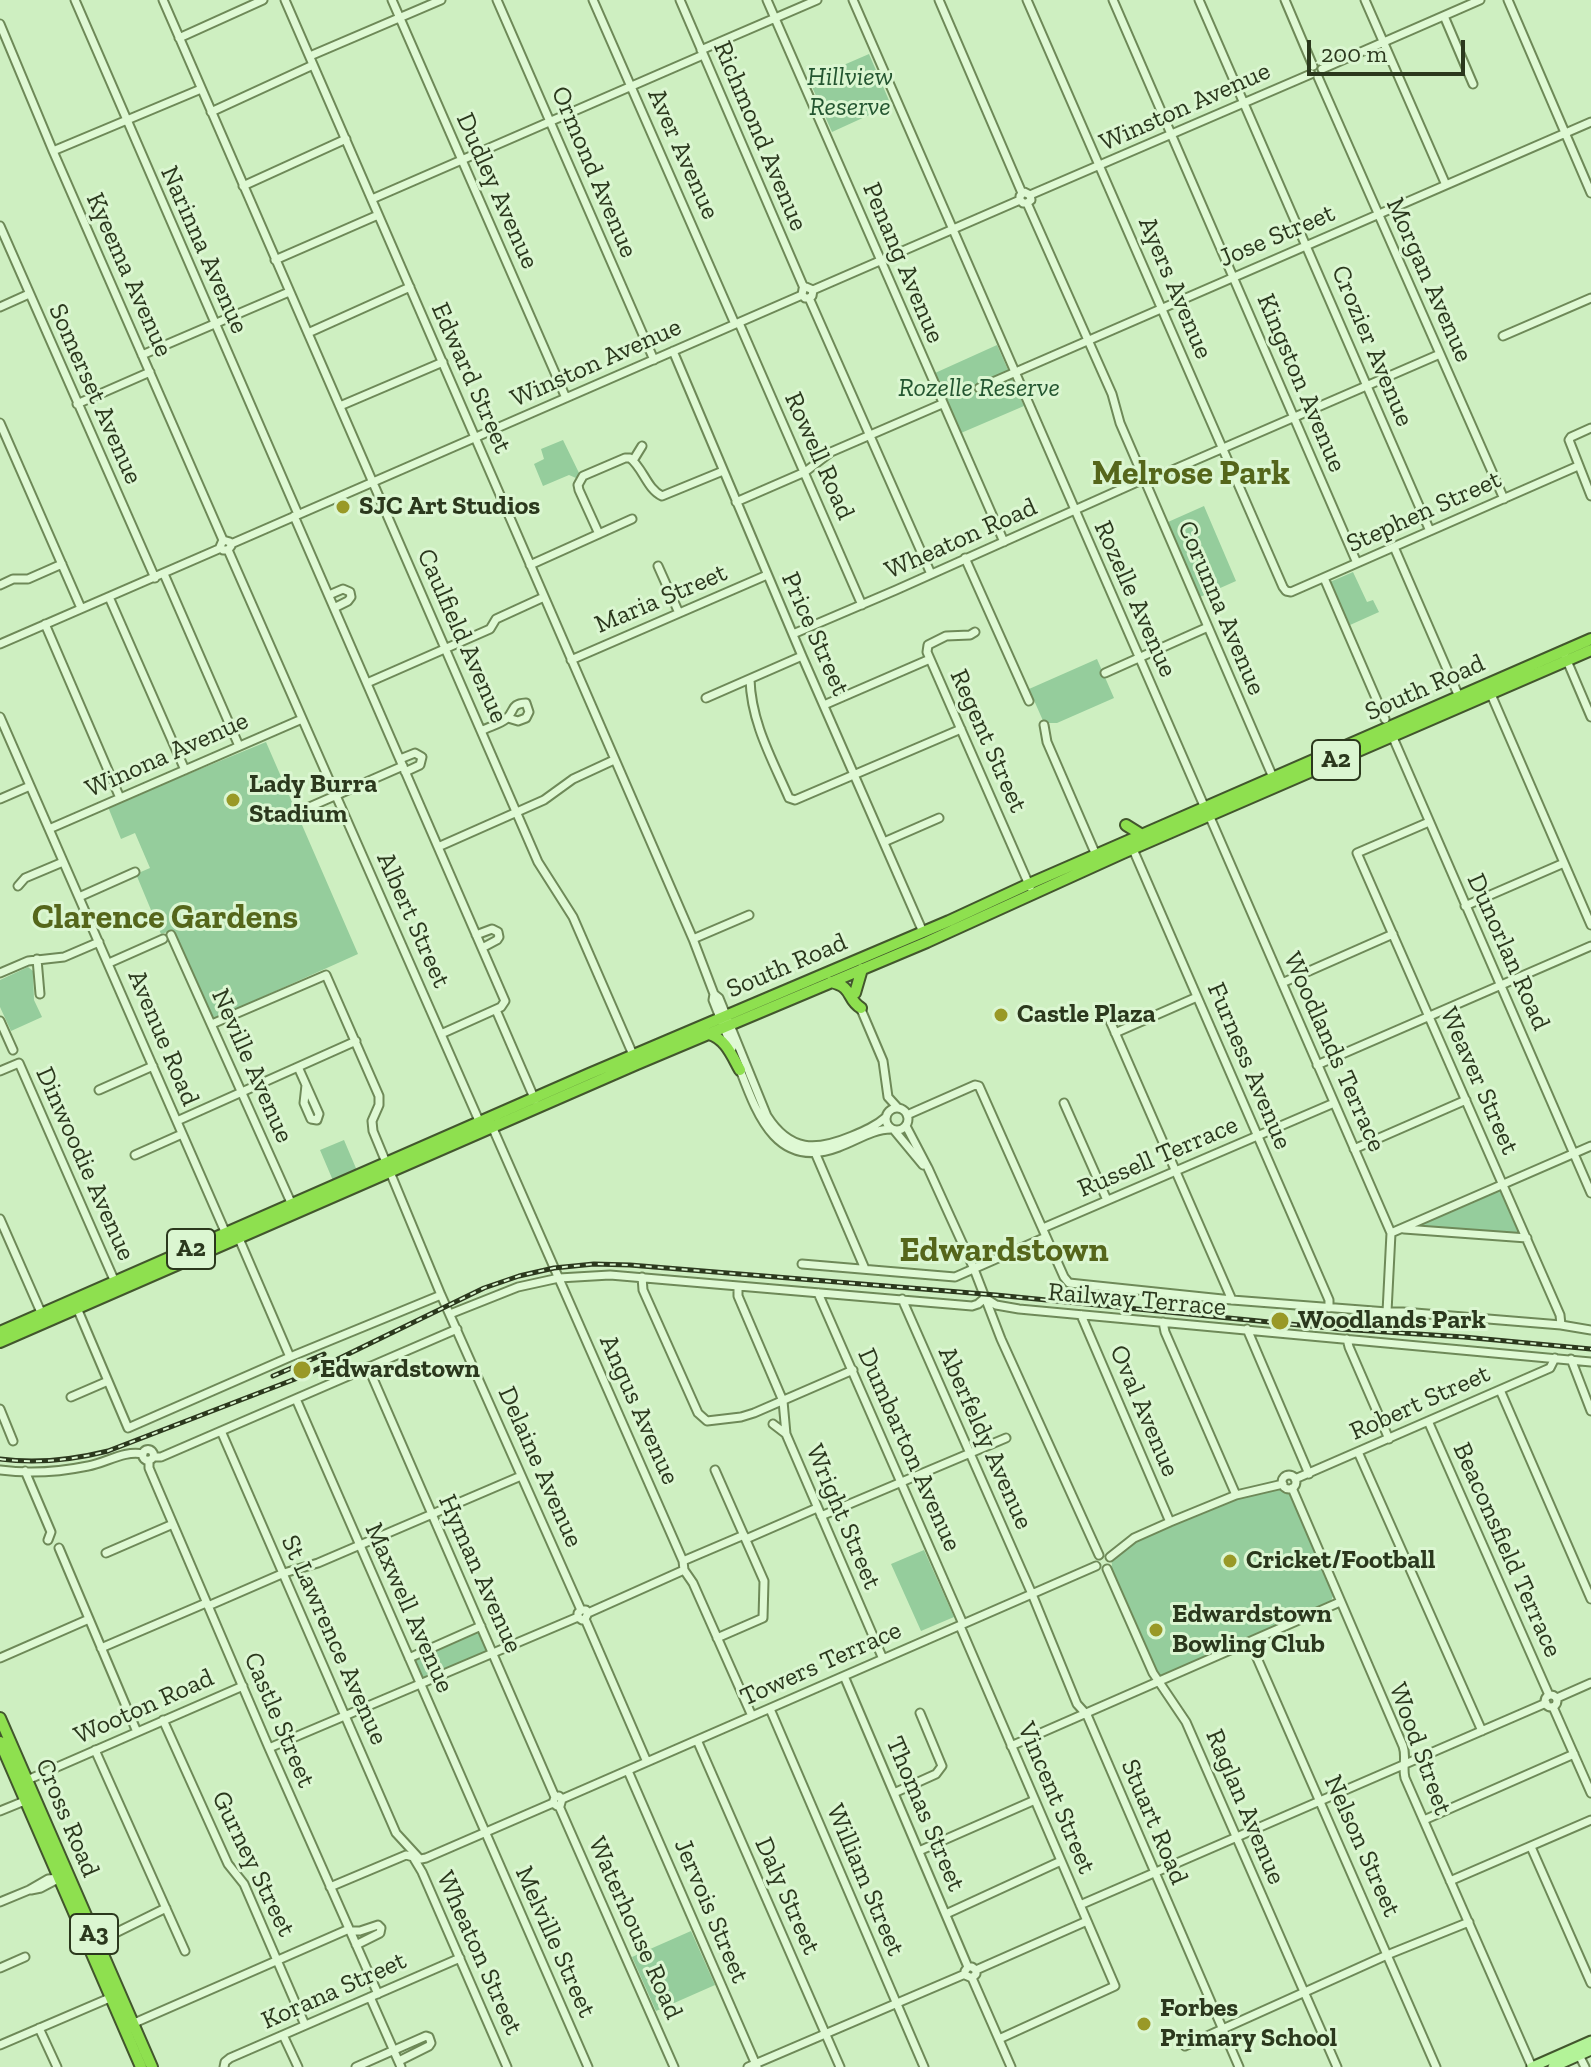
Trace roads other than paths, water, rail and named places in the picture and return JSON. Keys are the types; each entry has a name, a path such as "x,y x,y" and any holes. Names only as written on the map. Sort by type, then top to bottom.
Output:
{"highway":[{"name":"South Road","path":"1275,782 1287,772 1564,656 1591,639"},
{"name":"South Road","path":"1564,656 1591,650"},
{"name":"South Road","path":"636,1059 709,1034 724,1022 831,982 845,970 862,969 1031,889 1275,782 1389,728"},
{"name":"South Road","path":"0,1342 232,1236 845,970 923,932 1031,889 1096,855 1131,845 1142,835 1207,812"},
{"path":"1126,825 1142,835"},
{"path":"855,993 862,969"},
{"path":"831,982 845,987 861,1008"},
{"path":"709,1034 719,1037 740,1070"},
{"name":"South Road","path":"0,1332 232,1236"},
{"path":"0,1326 91,1292"},
{"path":"0,1349 51,1325 77,1308"},
{"name":"Cross Road","path":"1,1723 22,1782"},
{"name":"Cross Road","path":"0,1742 30,1799 129,2025 152,2067"},
{"name":"Cross Road","path":"64,1876 97,1942 116,1995"},
{"name":"Cross Road","path":"129,2025 141,2067"}],"main road":[{"path":"1532,2067 1591,2041"},
{"path":"1553,2067 1591,2050"}],"street":[{"name":"Narinna Avenue","path":"75,0 505,1001 499,1009 537,1103"},
{"name":"Caulfield Avenue","path":"163,0 538,862 573,917 636,1059"},
{"path":"179,38 263,0"},
{"name":"Edward Street","path":"285,0 693,939 714,994 719,998 724,1022"},
{"name":"Dudley Avenue","path":"392,0 566,398"},
{"path":"310,56 441,0"},
{"name":"Ormond Avenue","path":"497,0 654,360"},
{"name":"Aver Avenue","path":"593,0 737,323"},
{"name":"Richmond Avenue","path":"680,0 931,574"},
{"name":"Penang Avenue","path":"767,0 1004,542"},
{"path":"372,199 817,0"},
{"name":"Rozelle Avenue","path":"853,0 1207,812"},
{"name":"Corunna Avenue","path":"939,0 1089,340 1112,394 1120,423 1275,782"},
{"name":"Ayers Avenue","path":"1027,0 1286,591"},
{"name":"Kingston Avenue","path":"1113,0 1357,563"},
{"name":"Crozier Avenue","path":"1199,0 1430,531"},
{"name":"Morgan Avenue","path":"1285,0 1504,499"},
{"path":"1365,0 1446,185"},
{"path":"1508,0 1591,193"},
{"name":"Winston Avenue","path":"0,644 1475,1"},
{"path":"1444,16 1473,84"},
{"name":"Kyeema Avenue","path":"0,24 226,546"},
{"path":"211,112 313,65"},
{"path":"53,151 201,89"},
{"name":"Jose Street","path":"979,388 1591,122"},
{"path":"243,186 346,139"},
{"path":"275,260 378,215"},
{"name":"Somerset Avenue","path":"0,226 155,578"},
{"path":"308,333 410,287"},
{"path":"142,355 289,292"},
{"path":"0,307 29,294"},
{"path":"1503,336 1591,298"},
{"name":"Rowell Road","path":"737,323 862,605"},
{"name":"Price Street","path":"673,351 923,932"},
{"name":"Wheaton Road","path":"793,634 1440,354"},
{"path":"340,406 443,362"},
{"path":"77,404 150,372"},
{"path":"736,502 805,472 831,452 942,404"},
{"path":"0,423 81,608"},
{"path":"1591,428 1569,440 1591,496"},
{"path":"634,459 642,446"},
{"path":"599,534 579,490 580,480 625,458 634,459"},
{"path":"634,459 654,492 662,496 723,471"},
{"name":"Stephen Street","path":"1286,591 1291,592 1324,578 1578,466"},
{"path":"530,565 632,519"},
{"name":"Albert Street","path":"226,546 441,1034 486,1125"},
{"path":"1394,547 1461,701"},
{"path":"965,558 1029,701"},
{"path":"0,585 13,579 28,579 62,564"},
{"path":"658,566 679,613"},
{"path":"164,574 239,746"},
{"name":"Maria Street","path":"571,660 767,575"},
{"name":"Dunorlan Road","path":"1324,578 1591,1193"},
{"path":"329,595 343,589 350,592 348,601 334,608"},
{"path":"109,597 185,770"},
{"path":"367,683 490,629 496,619 544,597"},
{"path":"45,624 120,798"},
{"path":"1105,673 1208,627"},
{"name":"Regent Street","path":"973,637 946,636 927,648 1031,889"},
{"path":"706,698 802,656"},
{"path":"1564,656 1591,717"},
{"path":"824,705 930,659"},
{"path":"750,679 753,711 760,733 789,798 795,800 961,729"},
{"path":"1488,689 1591,925"},
{"path":"481,731 508,718"},
{"name":"Winona Avenue","path":"49,829 302,719"},
{"name":"Avenue Road","path":"1,720 182,1134 290,1357"},
{"path":"1044,725 1047,742 1096,855"},
{"path":"438,847 517,814 544,800 573,779 614,760"},
{"path":"1267,763 1287,772"},
{"path":"298,812 403,766"},
{"path":"0,799 30,786"},
{"name":"Woodlands Terrace","path":"1207,812 1391,1233 1387,1312"},
{"path":"884,842 939,818"},
{"name":"Weaver Street","path":"1429,822 1357,853 1527,1238 1560,1315 1561,1325"},
{"name":"Furness Avenue","path":"1131,845 1329,1300 1329,1308"},
{"path":"18,886 25,878 63,862"},
{"path":"1465,906 1564,863"},
{"path":"79,897 135,872"},
{"path":"693,939 749,915"},
{"path":"476,935 492,929 498,932 497,940 482,948"},
{"path":"1282,983 1393,934"},
{"name":"Neville Avenue","path":"171,935 294,1209"},
{"path":"109,963 163,939"},
{"path":"0,973 37,959 64,957 99,942"},
{"path":"1317,1065 1591,946"},
{"path":"37,959 40,994"},
{"path":"724,1022 759,1116 770,1133 790,1148 814,1150 841,1147 877,1131 901,1129 906,1126 907,1115 888,1097 883,1061 845,970"},
{"name":"Delaine Avenue","path":"212,1024 326,975 379,1096 372,1126 388,1168 647,1762"},
{"path":"1115,1033 1197,997"},
{"path":"441,1034 499,1009"},
{"path":"1107,1014 1232,1300"},
{"name":"Dinwoodie Avenue","path":"0,1021 13,1050"},
{"path":"724,1022 773,1125 789,1140 814,1150 865,1269"},
{"path":"177,1121 356,1041"},
{"name":"Dinwoodie Avenue","path":"0,1071 19,1063 115,1282"},
{"path":"99,1090 153,1066"},
{"path":"298,1067 306,1085"},
{"path":"907,1115 975,1085 979,1086 1069,1283 1591,1330"},
{"path":"1354,1149 1466,1100"},
{"path":"1064,1103 1107,1200"},
{"name":"Russell Terrace","path":"1043,1228 1334,1103"},
{"path":"814,1150 877,1124 890,1110 898,1108"},
{"path":"886,1117 887,1125 928,1168"},
{"name":"Angus Avenue","path":"486,1125 559,1278 752,1716"},
{"path":"906,1126 974,1269 1027,1398 1099,1555"},
{"path":"135,1155 182,1134"},
{"path":"1391,1233 1591,1146"},
{"path":"0,1219 40,1310"},
{"path":"1402,1229 1527,1238"},
{"path":"802,1264 955,1277 1046,1237"},
{"path":"450,1314 518,1287 559,1278 610,1275 972,1306 985,1298"},
{"path":"642,1277 643,1290 702,1418 707,1421 741,1417 853,1370"},
{"name":"Wright Street","path":"738,1286 738,1296 783,1401 786,1434 883,1659"},
{"name":"Dumbarton Avenue","path":"818,1293 961,1625"},
{"path":"77,1308 128,1428 441,1295"},
{"name":"Railway Terrace","path":"985,1298 996,1305 1081,1315 1591,1362"},
{"name":"Aberfeldy Avenue","path":"902,1299 1032,1594"},
{"name":"Oval Avenue","path":"1081,1315 1170,1522"},
{"path":"1163,1322 1236,1495"},
{"path":"0,1470 50,1472 91,1466 130,1453 161,1457 457,1329"},
{"path":"1247,1329 1309,1474"},
{"path":"1347,1339 1389,1439"},
{"name":"Robert Street","path":"1293,1484 1309,1474 1550,1368 1555,1358"},
{"path":"1571,1359 1591,1411"},
{"name":"Hyman Avenue","path":"368,1367 557,1801"},
{"path":"71,1397 108,1381"},
{"path":"1500,1390 1591,1599"},
{"name":"Maxwell Avenue","path":"296,1399 486,1832"},
{"path":"0,1409 13,1441"},
{"name":"Beaconsfield Terrace","path":"1428,1421 1591,1793"},
{"name":"Wright Street","path":"773,1424 786,1434"},
{"name":"St Lawrence Avenue","path":"221,1431 396,1833 416,1857"},
{"path":"269,1748 679,1574 684,1565 745,1537 901,1481 1006,1438"},
{"path":"1358,1452 1482,1731"},
{"name":"Castle Street","path":"148,1457 149,1468 207,1604 350,1930 400,2064"},
{"path":"715,1470 764,1581 763,1618 717,1638"},
{"path":"25,1471 51,1532 48,1540"},
{"path":"101,1648 284,1573 318,1563 521,1476"},
{"path":"1110,1557 1134,1538 1236,1495 1283,1484 1286,1488 1293,1484"},
{"name":"Wood Street","path":"1293,1484 1403,1746 1406,1754 1403,1766 1405,1778 1532,2067"},
{"path":"106,1553 173,1524"},
{"path":"59,1548 137,1732"},
{"path":"1099,1555 1110,1557 1107,1569 1096,1566 1095,1560 1099,1555"},
{"name":"Towers Terrace","path":"330,1887 406,1855 426,1858 1096,1566"},
{"name":"Raglan Avenue","path":"1107,1569 1158,1682 1186,1722 1337,2067"},
{"name":"Stuart Road","path":"1032,1594 1077,1704 1087,1715 1239,2067"},
{"path":"1011,1746 1340,1602"},
{"path":"0,1658 89,1619"},
{"name":"Vincent Street","path":"961,1625 1115,1986 999,2039"},
{"path":"409,1658 481,1626"},
{"name":"Nelson Street","path":"1250,1642 1436,2067"},
{"name":"Thomas Street","path":"844,1676 1011,2067"},
{"path":"1080,1905 1591,1683"},
{"name":"Wooton Road","path":"22,1782 243,1686"},
{"name":"William Street","path":"770,1709 924,2067"},
{"path":"894,1793 936,1774 942,1766 920,1713"},
{"name":"Gurney Street","path":"163,1720 228,1864 244,1884 305,2025"},
{"name":"Daly Street","path":"697,1740 840,2067"},
{"path":"95,1750 185,1951"},
{"path":"1424,1820 1574,1754"},
{"name":"Jervois Street","path":"628,1771 753,2066"},
{"path":"0,1811 30,1799"},
{"path":"919,1851 1035,1800"},
{"name":"Waterhouse Road","path":"557,1801 674,2067"},
{"path":"1450,1881 1591,1820"},
{"name":"Melville Street","path":"486,1832 588,2067"},
{"path":"1531,1847 1591,1983"},
{"name":"Wheaton Street","path":"416,1857 507,2067"},
{"path":"946,1914 1061,1861"},
{"path":"0,1902 41,1888 64,1876"},
{"path":"97,1942 166,1908"},
{"path":"753,2066 1087,1921"},
{"path":"1185,2046 1387,1955 1469,1922"},
{"path":"129,2025 350,1930 360,1931 378,1925 381,1928 375,1937 356,1945"},
{"path":"0,1968 25,1957"},
{"name":"Korana Street","path":"225,2065 283,2035 460,1958"},
{"path":"0,2045 116,1995"},
{"path":"39,2028 57,2067"},
{"path":"283,2035 298,2067"},
{"path":"356,2067 429,2037 429,2046 400,2064"},
{"path":"1579,2055 1585,2067"}],"railway":[{"path":"0,1459 54,1460 108,1451 303,1376 484,1288 554,1268 594,1264 996,1295 1340,1329 1591,1349"},
{"path":"273,1376 324,1354"}],"place":[{"name":"SJC Art Studios","path":"343,507"},
{"name":"Lady Burra Stadium","path":"233,800"},
{"name":"Castle Plaza","path":"1001,1015"},
{"name":"Woodlands Park","path":"1280,1321"},
{"name":"Edwardstown","path":"302,1370"},
{"name":"Cricket/Football","path":"1230,1561"},
{"name":"Edwardstown Bowling Club","path":"1156,1630"},
{"name":"Forbes Primary School","path":"1144,2024"}],"district":[{"name":"Melrose Park","path":"1191,474"},
{"name":"Clarence Gardens","path":"165,918"},
{"name":"Edwardstown","path":"1004,1251"}],"park label":[{"name":"Hillview Reserve","path":"850,93"},
{"name":"Rozelle Reserve","path":"979,389"}]}
